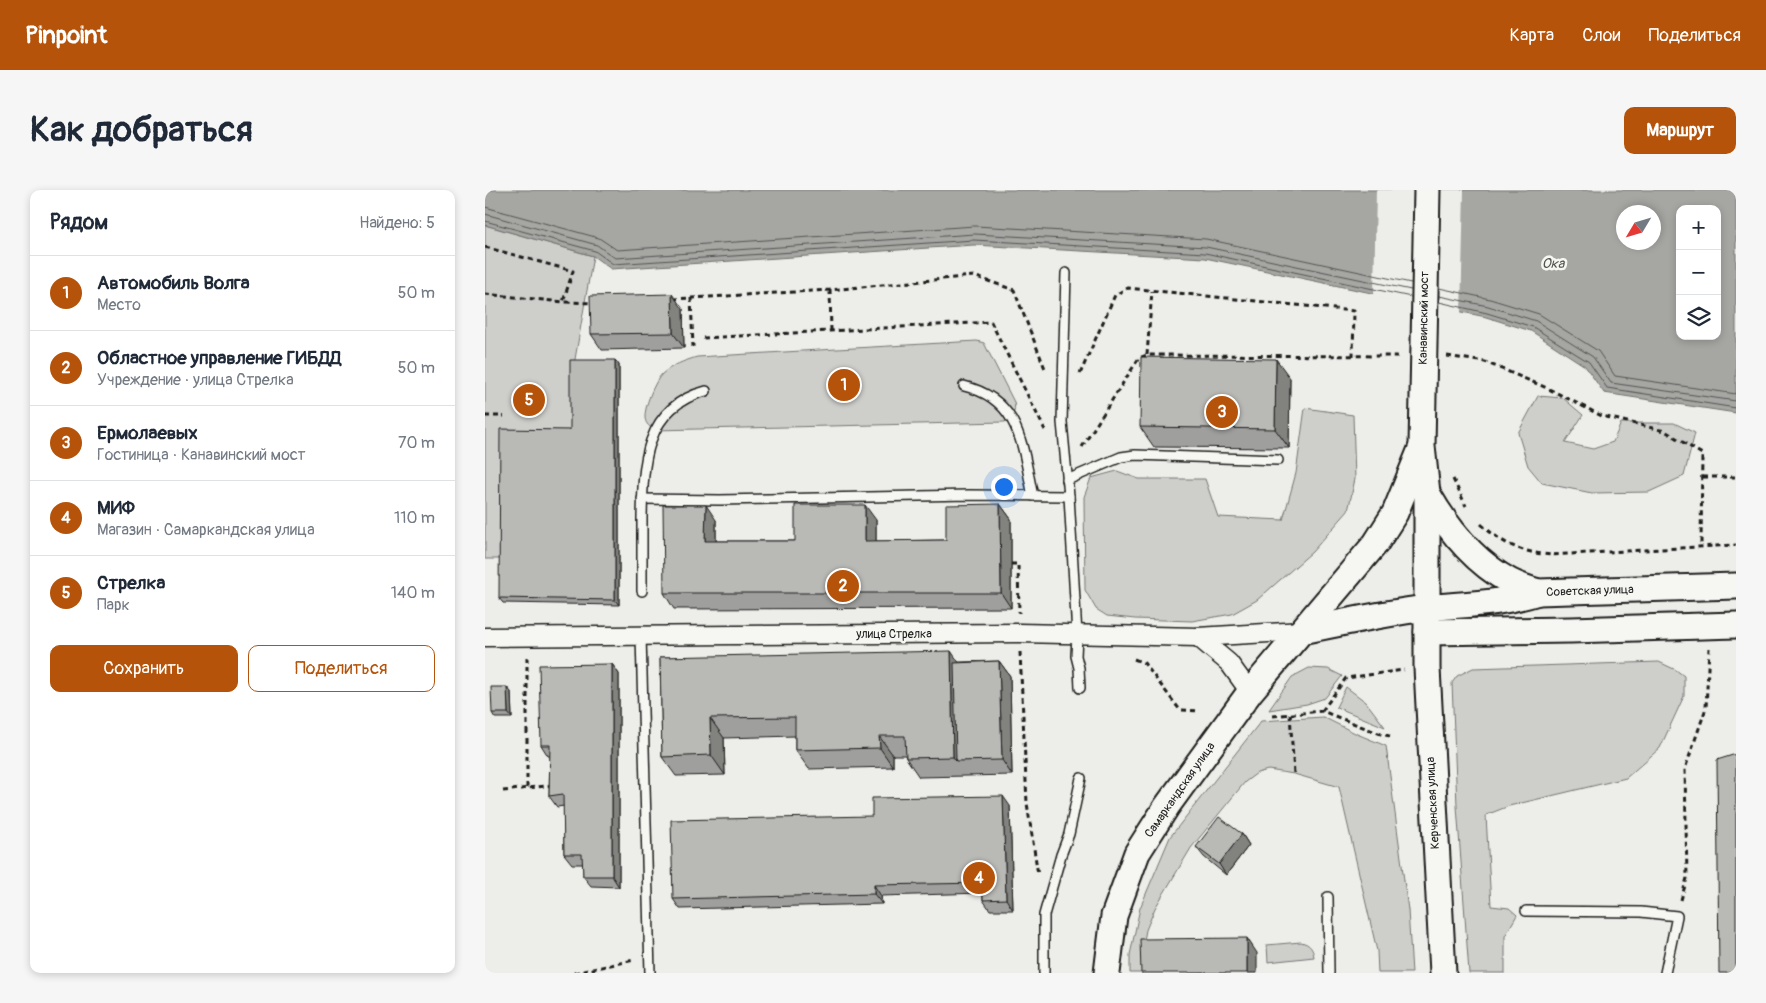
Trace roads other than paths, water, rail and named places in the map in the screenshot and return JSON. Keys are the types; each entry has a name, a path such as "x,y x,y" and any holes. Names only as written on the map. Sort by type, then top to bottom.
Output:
{"main road":[{"name":"Канавинский мост","path":"1422,446 1427,190"},
{"name":"Керченская улица","path":"1422,446 1427,493 1429,717 1443,973"},
{"name":"Самаркандская улица","path":"1107,973 1114,916 1137,853 1167,806 1250,692 1376,543 1395,513 1422,446"},
{"name":"Советская улица","path":"1427,493 1439,513 1469,551 1509,581 1538,592 1736,586"},
{"path":"1427,620 1478,605 1519,598 1538,592"},
{"path":"1302,631 1371,616 1571,630 1736,625"}],"street":[{"name":"улица Стрелка","path":"485,637 1019,632 1197,638 1302,631"},
{"path":"1197,638 1229,663 1250,692"}],"lane":[{"path":"1066,272 1062,422 1069,496 1077,635 1076,656 1080,688"},
{"path":"964,386 986,394 1012,417 1019,436 1033,496"},
{"path":"642,591 643,479 647,453 655,430 671,408 693,394 706,391"},
{"path":"1067,480 1121,457 1135,455 1279,460"},
{"path":"643,499 720,500 969,495 1069,496"},
{"path":"641,636 650,973"},
{"path":"1044,973 1044,915 1069,834 1081,778"},
{"path":"1329,896 1329,973"},
{"path":"1526,910 1641,912 1677,916 1665,973"}],"water":[{"name":"Ока","path":"485,190 1736,190 1736,413 1604,393 1585,366 1531,331 1486,317 1205,258 974,245 611,269 593,256 485,225"}],"place":[{"name":"Автомобиль Волга","path":"844,385"},
{"name":"Стрелка","path":"529,400"},
{"name":"Ермолаевых","path":"1222,412"},
{"name":"Областное управление ГИБДД","path":"843,586"},
{"name":"МИФ","path":"979,878"}]}
